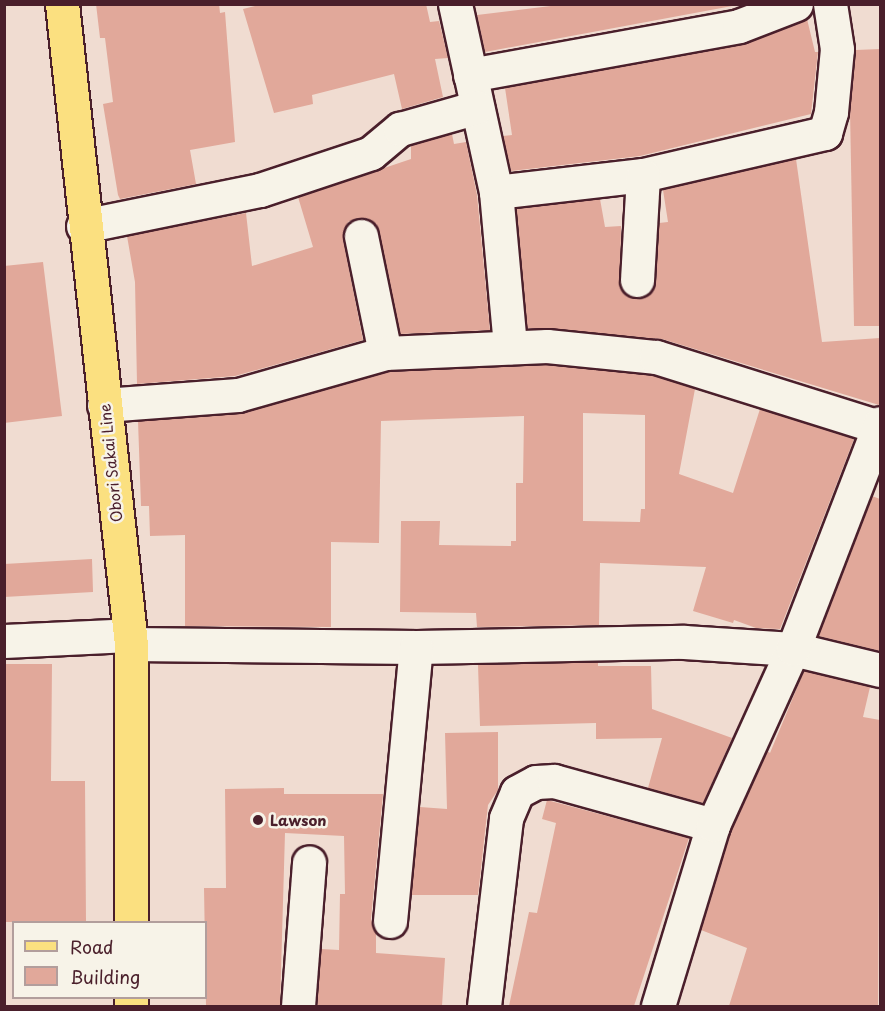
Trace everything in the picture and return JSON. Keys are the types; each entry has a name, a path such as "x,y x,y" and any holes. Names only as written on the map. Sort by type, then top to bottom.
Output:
{"main road":[{"name":"Obori Sakai Line","path":"62,4 83,226 130,639 131,921"}],"street":[{"path":"455,4 496,192 510,347"},
{"path":"83,226 260,190 371,153 400,129 474,91 740,26 796,4"},
{"path":"496,192 643,175 825,133 837,49 830,4"},
{"path":"637,280 643,175"},
{"path":"361,236 385,353"},
{"path":"104,405 238,395 385,353 547,346 656,357 880,425 793,649 713,825 658,1006"},
{"path":"4,641 130,639 416,647 684,642 793,649 880,670"},
{"path":"390,921 416,647"},
{"path":"484,1006 506,818 518,792 536,782 554,781 713,825"},
{"path":"298,1006 309,862"}],"building":[{"path":"96,4 219,4 220,13 225,12 235,142 190,150 196,184 120,199 103,104 113,102 105,38 100,38"},
{"path":"263,4 426,4 430,22 439,21 448,58 435,59 443,97 402,109 394,74 312,95 313,104 274,113 243,9"},
{"path":"567,4 743,4 485,52 477,15"},
{"path":"807,19 815,52 818,52 811,114 640,156 511,171 503,136 512,135 505,88 742,44"},
{"path":"880,49 880,326 854,326 850,110 856,50"},
{"path":"452,134 454,144 466,142 477,195 490,330 400,334 379,232 367,218 358,218 348,222 343,239 363,340 235,376 137,384 135,282 127,236 246,213 252,266 313,247 298,197 411,159 411,145"},
{"path":"796,159 822,342 880,338 879,405 662,339 527,328 516,209 600,199 605,227 621,226 620,288 637,299 652,291 656,282 659,223 668,222 663,190"},
{"path":"43,262 62,416 4,423 4,266"},
{"path":"546,365 652,375 695,389 679,474 733,493 760,409 854,439 780,629 756,628 734,620 733,623 693,611 706,567 600,563 599,625 477,627 476,613 400,612 401,521 440,521 439,545 511,546 511,541 516,541 516,483 523,483 524,416 381,421 379,543 331,542 331,627 185,626 185,535 150,536 149,506 141,506 138,421 243,413 388,372","holes":["583,413 645,415 645,509 641,509 640,522 583,521"]},
{"path":"872,496 880,499 880,651 818,636"},
{"path":"92,559 93,592 4,597 4,564"},
{"path":"598,662 598,666 651,666 652,709 732,738 703,803 648,788 662,738 596,739 596,723 480,726 478,665"},
{"path":"5,664 52,664 51,781 85,781 86,921 4,922"},
{"path":"804,671 870,687 863,717 880,720 878,1006 729,1006 747,948 701,930 731,832 767,751 770,753"},
{"path":"498,732 498,790 488,805 478,895 411,895 420,807 447,809 445,733"},
{"path":"284,788 284,794 383,794 371,919 376,933 376,953 445,958 442,1006 317,1006 321,949 339,950 340,894 345,894 344,836 285,833 280,1006 206,1006 207,921 205,921 204,888 226,888 225,789"},
{"path":"547,800 689,838 634,1006 509,1006 529,912 537,913 556,823 542,819"}],"place":[{"name":"Lawson","path":"258,820"}]}
